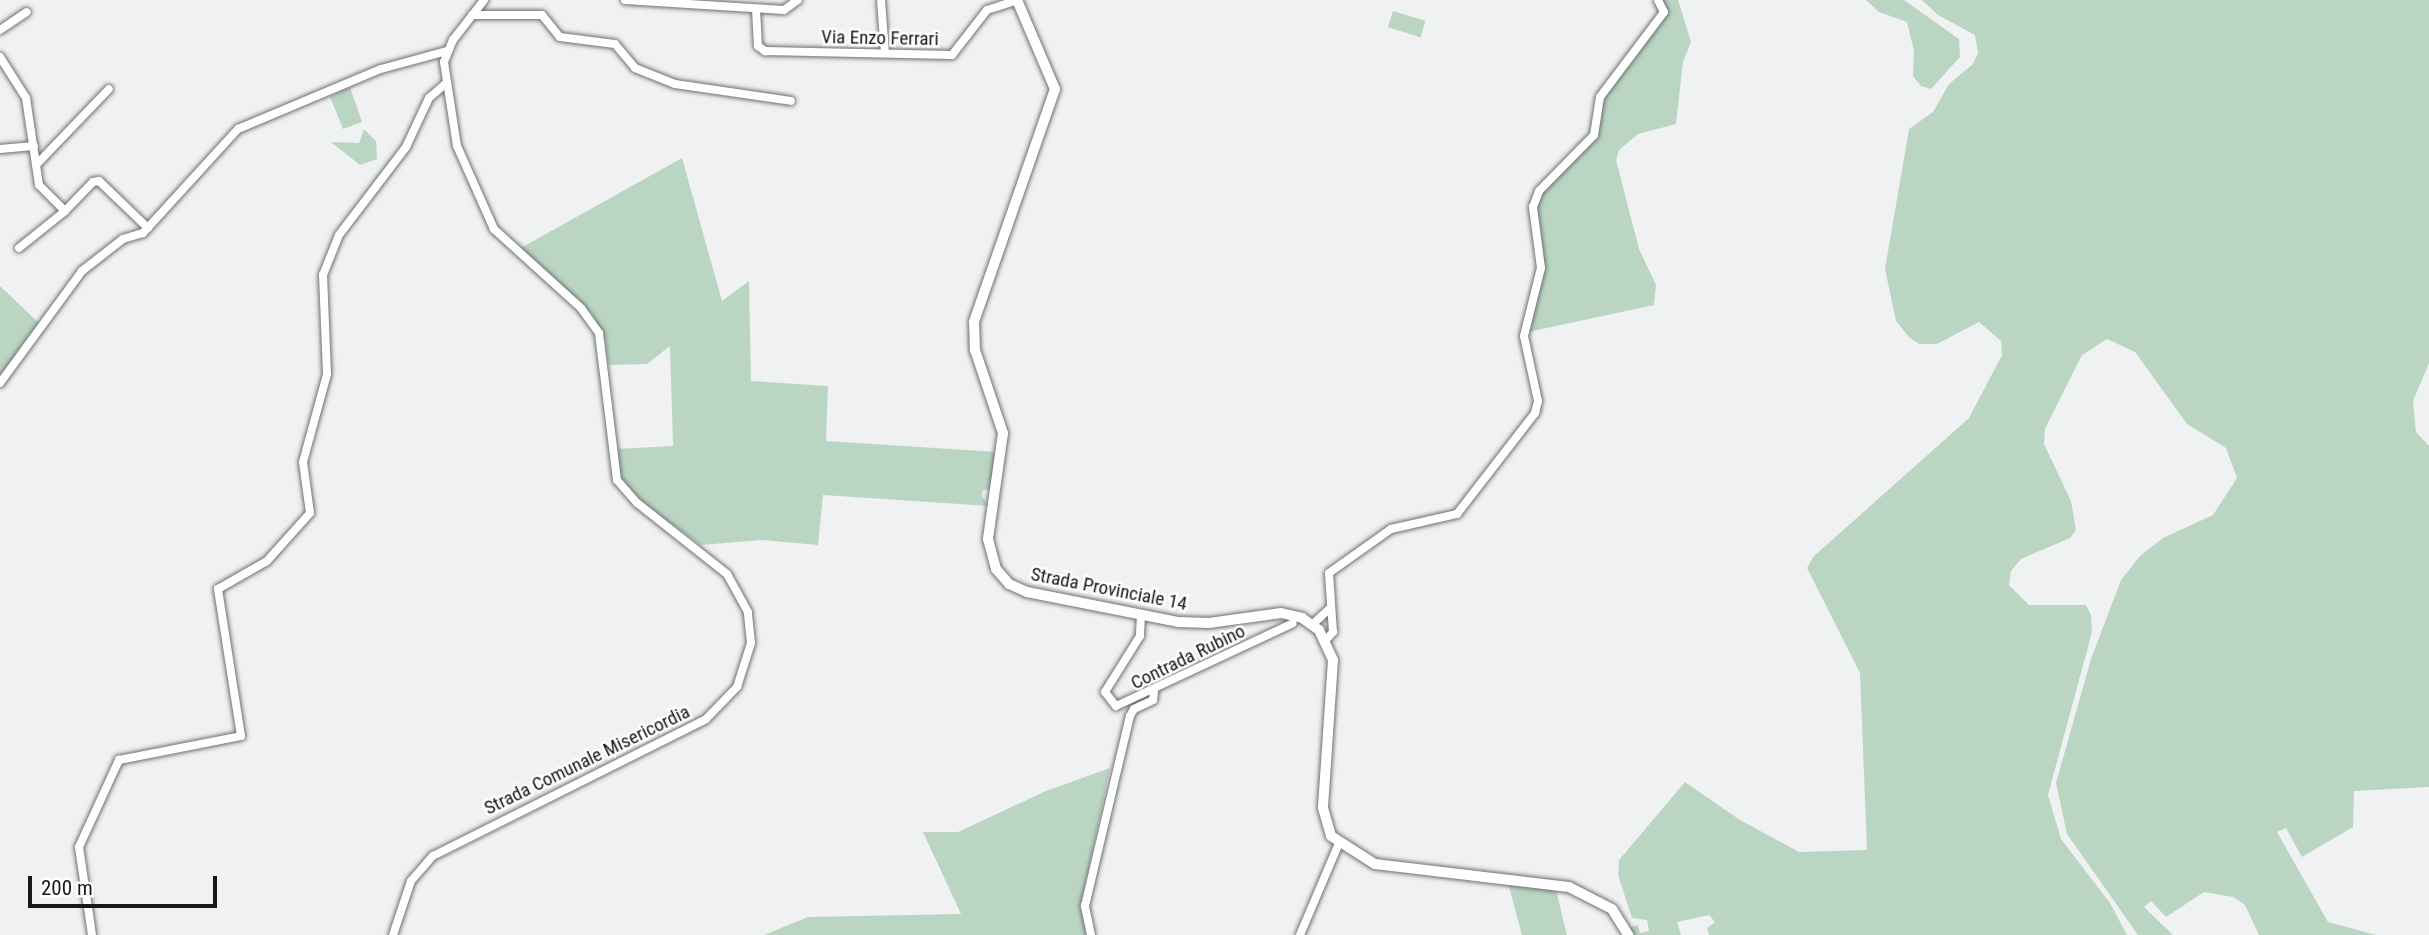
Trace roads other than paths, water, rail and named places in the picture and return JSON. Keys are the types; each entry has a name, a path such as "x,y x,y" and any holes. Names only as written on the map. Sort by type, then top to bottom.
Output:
{"main road":[{"name":"Strada Provinciale 14","path":"1017,0 1055,89 974,322 975,350 1003,441 989,552 1002,578 1017,589 1141,615 1209,623 1281,613 1313,624"},
{"path":"1313,624 1326,640 1333,660 1323,817 1339,843 1375,864 1569,887 1612,909 1628,935"}],"street":[{"path":"0,383 88,264 148,228 247,123 304,105 381,69 447,51 484,0"},
{"path":"625,0 756,9 789,9 798,0"},
{"path":"881,0 885,53"},
{"name":"Via Enzo Ferrari","path":"756,9 758,46 765,51 952,55 987,9 1017,0"},
{"path":"1326,640 1333,632 1329,573 1391,529 1457,514 1535,413 1538,401 1524,336 1541,268 1533,207 1539,191 1594,135 1600,97 1664,12 1658,0"},
{"path":"0,30 27,12"},
{"path":"472,15 542,15 560,37 615,44 635,68 675,84 791,101"},
{"name":"Strada Comunale Misericordia","path":"393,935 411,881 433,856 706,719 737,687 751,643 748,612 727,574 637,503 617,480 599,333 581,308 494,229 454,135 446,83 447,51"},
{"path":"0,57 26,98 39,186 65,211"},
{"path":"92,935 79,847 121,757 241,736 218,589 267,561 310,513 303,462 327,374 323,275 339,234 405,147 429,98 446,83"},
{"path":"36,165 109,89"},
{"path":"0,149 34,146"},
{"path":"19,247 65,211 96,181 148,228"},
{"path":"1313,624 1330,608"},
{"name":"Contrada Rubino","path":"1141,615 1140,636 1106,696 1115,706 1154,692 1293,623"},
{"path":"1091,935 1086,897 1130,716 1134,709 1153,700 1154,692"},
{"path":"1300,935 1339,843"}]}
